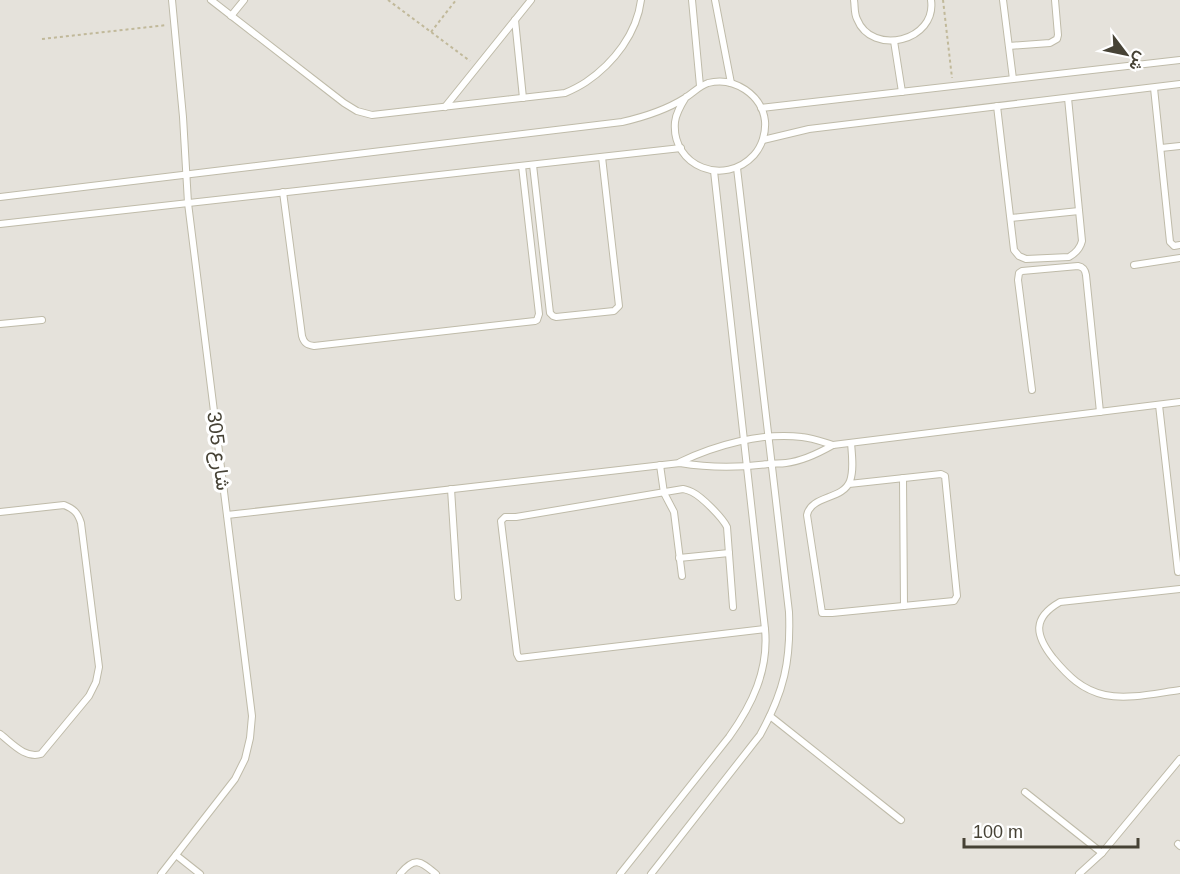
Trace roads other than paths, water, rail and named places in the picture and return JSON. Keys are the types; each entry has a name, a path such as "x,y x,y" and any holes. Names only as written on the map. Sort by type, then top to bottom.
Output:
{"lane":[{"name":"شارع 305","path":"161,874 235,779 245,759 252,716 188,203 172,0"},
{"path":"211,0 344,103 357,111 372,115 565,93 585,83 616,55 636,21 641,0"},
{"path":"231,16 244,0"},
{"path":"445,107 531,0"},
{"path":"692,0 700,86"},
{"path":"715,0 730,83"},
{"path":"854,0 856,18 862,28 870,36 894,41 920,32 929,20 931,0"},
{"path":"1003,0 1013,79"},
{"path":"1009,46 1050,43 1057,39 1055,0"},
{"path":"515,20 523,98"},
{"path":"894,41 902,92"},
{"path":"761,108 1180,60"},
{"path":"0,197 622,122 655,113 686,97 700,86 720,81 743,88 754,96 761,108 765,129 763,140 753,157 737,168 722,172 704,169 694,164 681,148 676,135 675,122 686,97"},
{"path":"763,140 809,129 1180,84"},
{"path":"1154,88 1170,242 1174,246 1180,245"},
{"path":"998,106 1014,250 1026,259 1069,257 1080,248 1082,241 1068,98"},
{"path":"1161,148 1180,146"},
{"path":"0,224 681,148"},
{"path":"533,165 550,313 556,317 614,310 619,306 602,157"},
{"path":"283,192 303,341 314,346 537,320 539,314 522,166"},
{"path":"651,874 760,735 782,689 788,663 789,612 737,168"},
{"path":"620,874 745,715 756,690 763,664 766,637 714,171"},
{"path":"1011,218 1079,211"},
{"path":"1134,265 1180,258"},
{"path":"1032,390 1019,273 1082,267 1086,275 1100,412"},
{"path":"0,324 42,320"},
{"path":"680,463 711,449 744,440 786,436 802,437 833,445 1180,402"},
{"path":"1159,405 1178,572"},
{"path":"849,484 941,474 945,476 957,596 954,601 822,613 807,515 814,504 841,492 849,484 852,474 851,443"},
{"path":"227,515 680,463 714,468 788,463 819,453 833,445"},
{"path":"660,465 664,492 674,512 682,576"},
{"path":"903,478 904,606"},
{"path":"451,489 458,597"},
{"path":"733,607 728,534 724,522 698,495 689,490 683,489 505,517 501,521 518,656 523,658 765,629"},
{"path":"0,512 64,505 72,508 78,515 81,523 99,667 90,696 41,754 35,756 24,753 0,734"},
{"path":"680,558 729,553"},
{"path":"1180,589 1060,602 1048,608 1041,619 1039,632 1043,645 1067,675 1079,685 1093,692 1108,696 1124,696 1180,690"},
{"path":"770,716 901,820"},
{"path":"1079,874 1102,853 1180,759"},
{"path":"1025,792 1102,853"},
{"path":"176,855 200,874"},
{"path":"400,874 410,863 416,861 436,874"}]}
